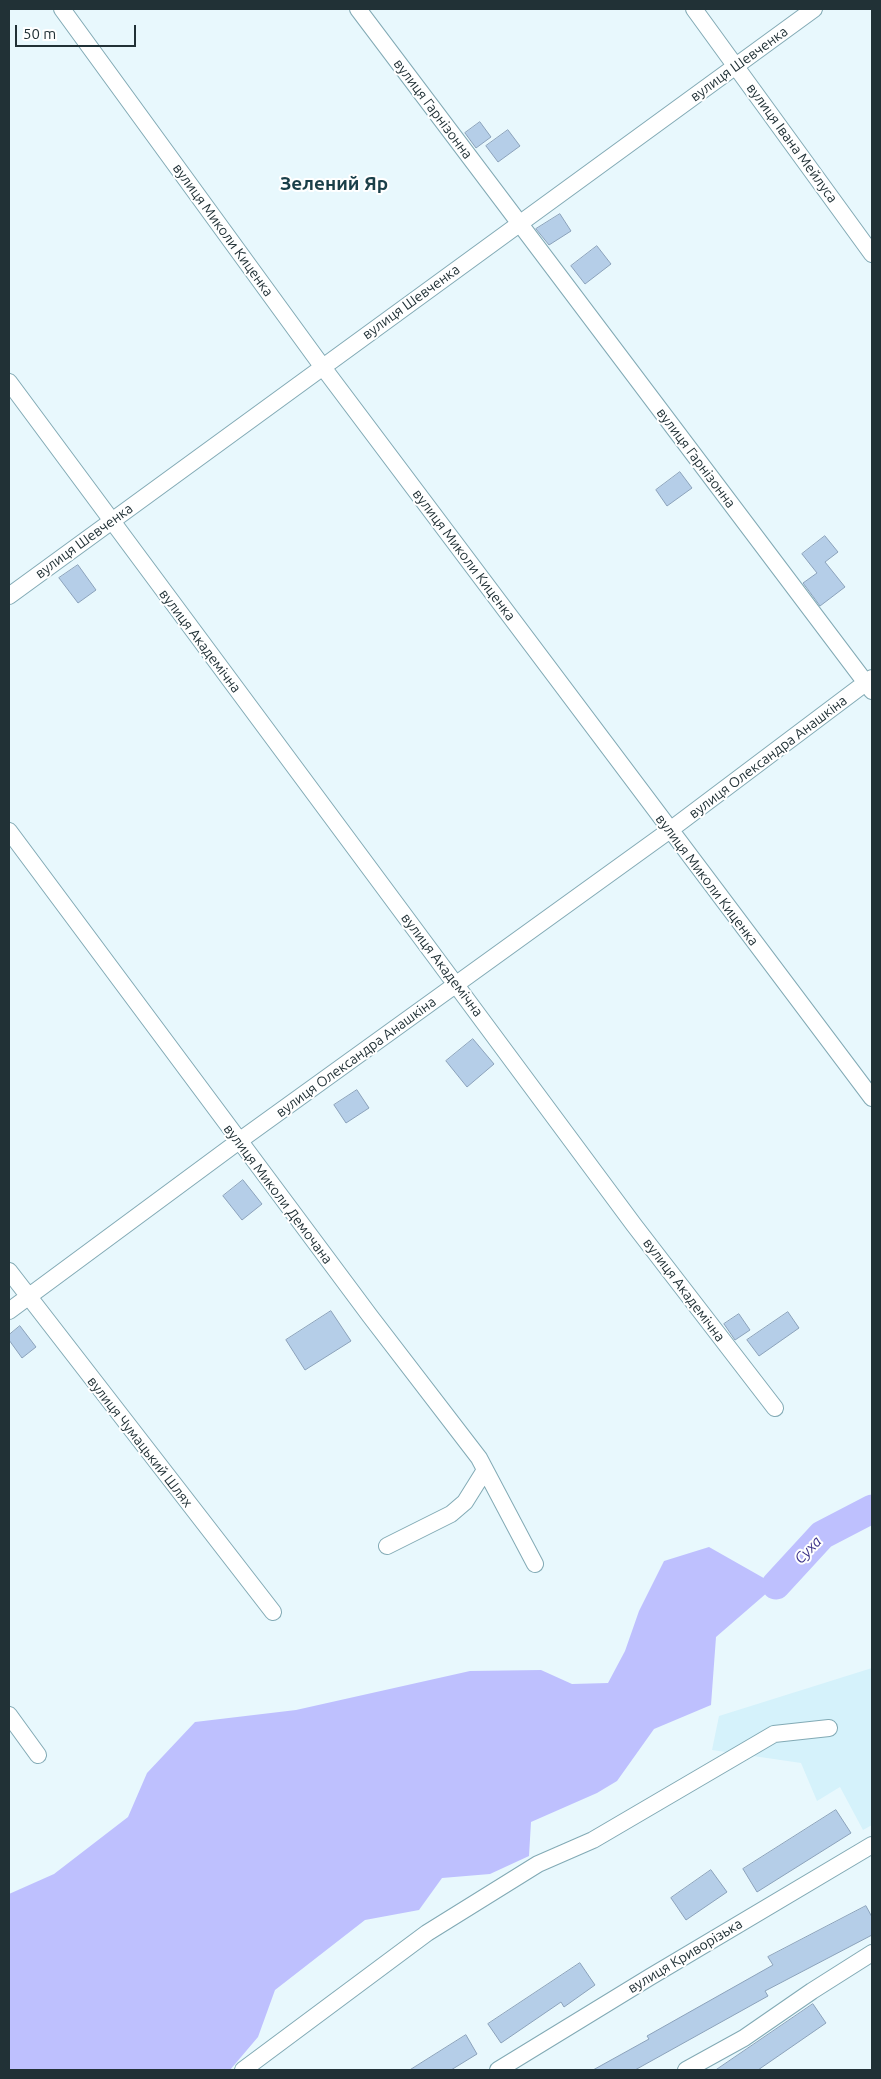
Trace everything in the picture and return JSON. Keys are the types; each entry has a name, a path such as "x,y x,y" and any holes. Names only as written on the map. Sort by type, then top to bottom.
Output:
{"street":[{"name":"вулиця Миколи Киценка","path":"62,9 323,366 872,1098"},
{"name":"вулиця Гарнізонна","path":"358,9 519,224 870,684"},
{"name":"вулиця Івана Мейлуса","path":"694,9 737,65 872,254"},
{"name":"вулиця Шевченка","path":"9,596 814,9"},
{"name":"вулиця Академічна","path":"9,382 110,521 457,984 634,1225 775,1408"},
{"name":"вулиця Олександра Анашкіна","path":"9,1311 239,1141 870,684"},
{"name":"вулиця Миколи Демочана","path":"9,830 239,1141 479,1458 535,1564"},
{"name":"вулиця Чумацький Шлях","path":"9,1271 273,1612"},
{"path":"387,1546 451,1514 465,1502 485,1470"},
{"path":"9,1715 38,1755"},
{"path":"243,2070 427,1933 538,1864 593,1840 774,1734 828,1728"},
{"name":"вулиця Криворізька","path":"498,2070 650,1976 871,1848"},
{"path":"686,2070 744,2038 812,1990 872,1953"}],"shaded area":[{"path":"872,1668 872,1825 863,1830 840,1787 817,1801 801,1763 712,1750 719,1716"}],"water":[{"path":"709,1547 776,1585 716,1637 711,1705 654,1729 617,1781 597,1793 531,1822 529,1856 490,1874 442,1878 419,1910 365,1920 275,1990 258,2037 230,2070 9,2070 9,1894 54,1874 128,1817 147,1773 195,1722 296,1710 470,1671 541,1670 572,1684 608,1683 625,1651 639,1611 664,1561"}],"building":[{"path":"480,122 491,137 476,148 465,133"},
{"path":"508,130 520,146 498,162 486,146"},
{"path":"560,214 571,231 549,245 536,229"},
{"path":"597,246 611,264 585,284 571,266"},
{"path":"680,472 692,488 667,506 656,490"},
{"path":"825,536 838,552 825,562 845,587 820,606 803,583 817,573 802,554"},
{"path":"78,565 96,590 78,603 59,578"},
{"path":"473,1039 494,1064 467,1087 446,1061"},
{"path":"357,1090 369,1108 346,1123 334,1105"},
{"path":"243,1180 262,1204 242,1220 223,1196"},
{"path":"331,1311 351,1341 305,1370 286,1340"},
{"path":"788,1312 799,1328 759,1356 747,1340"},
{"path":"739,1314 750,1330 735,1340 724,1324"},
{"path":"20,1326 36,1347 22,1358 9,1340 9,1335"},
{"path":"836,1810 851,1833 757,1892 743,1869"},
{"path":"711,1870 727,1892 686,1920 671,1898"},
{"path":"866,1906 872,1917 872,1935 765,1991 768,1996 635,2070 593,2070 649,2039 647,2036 773,1965 768,1957"},
{"path":"580,1963 595,1985 564,2007 561,2002 501,2043 488,2024"},
{"path":"813,2004 826,2023 758,2070 716,2070"},
{"path":"466,2035 477,2054 451,2070 410,2070"}],"waterway":[{"name":"Суха","path":"776,1585 822,1535 872,1509"}],"district":[{"name":"Зелений Яр","path":"334,184"}]}
